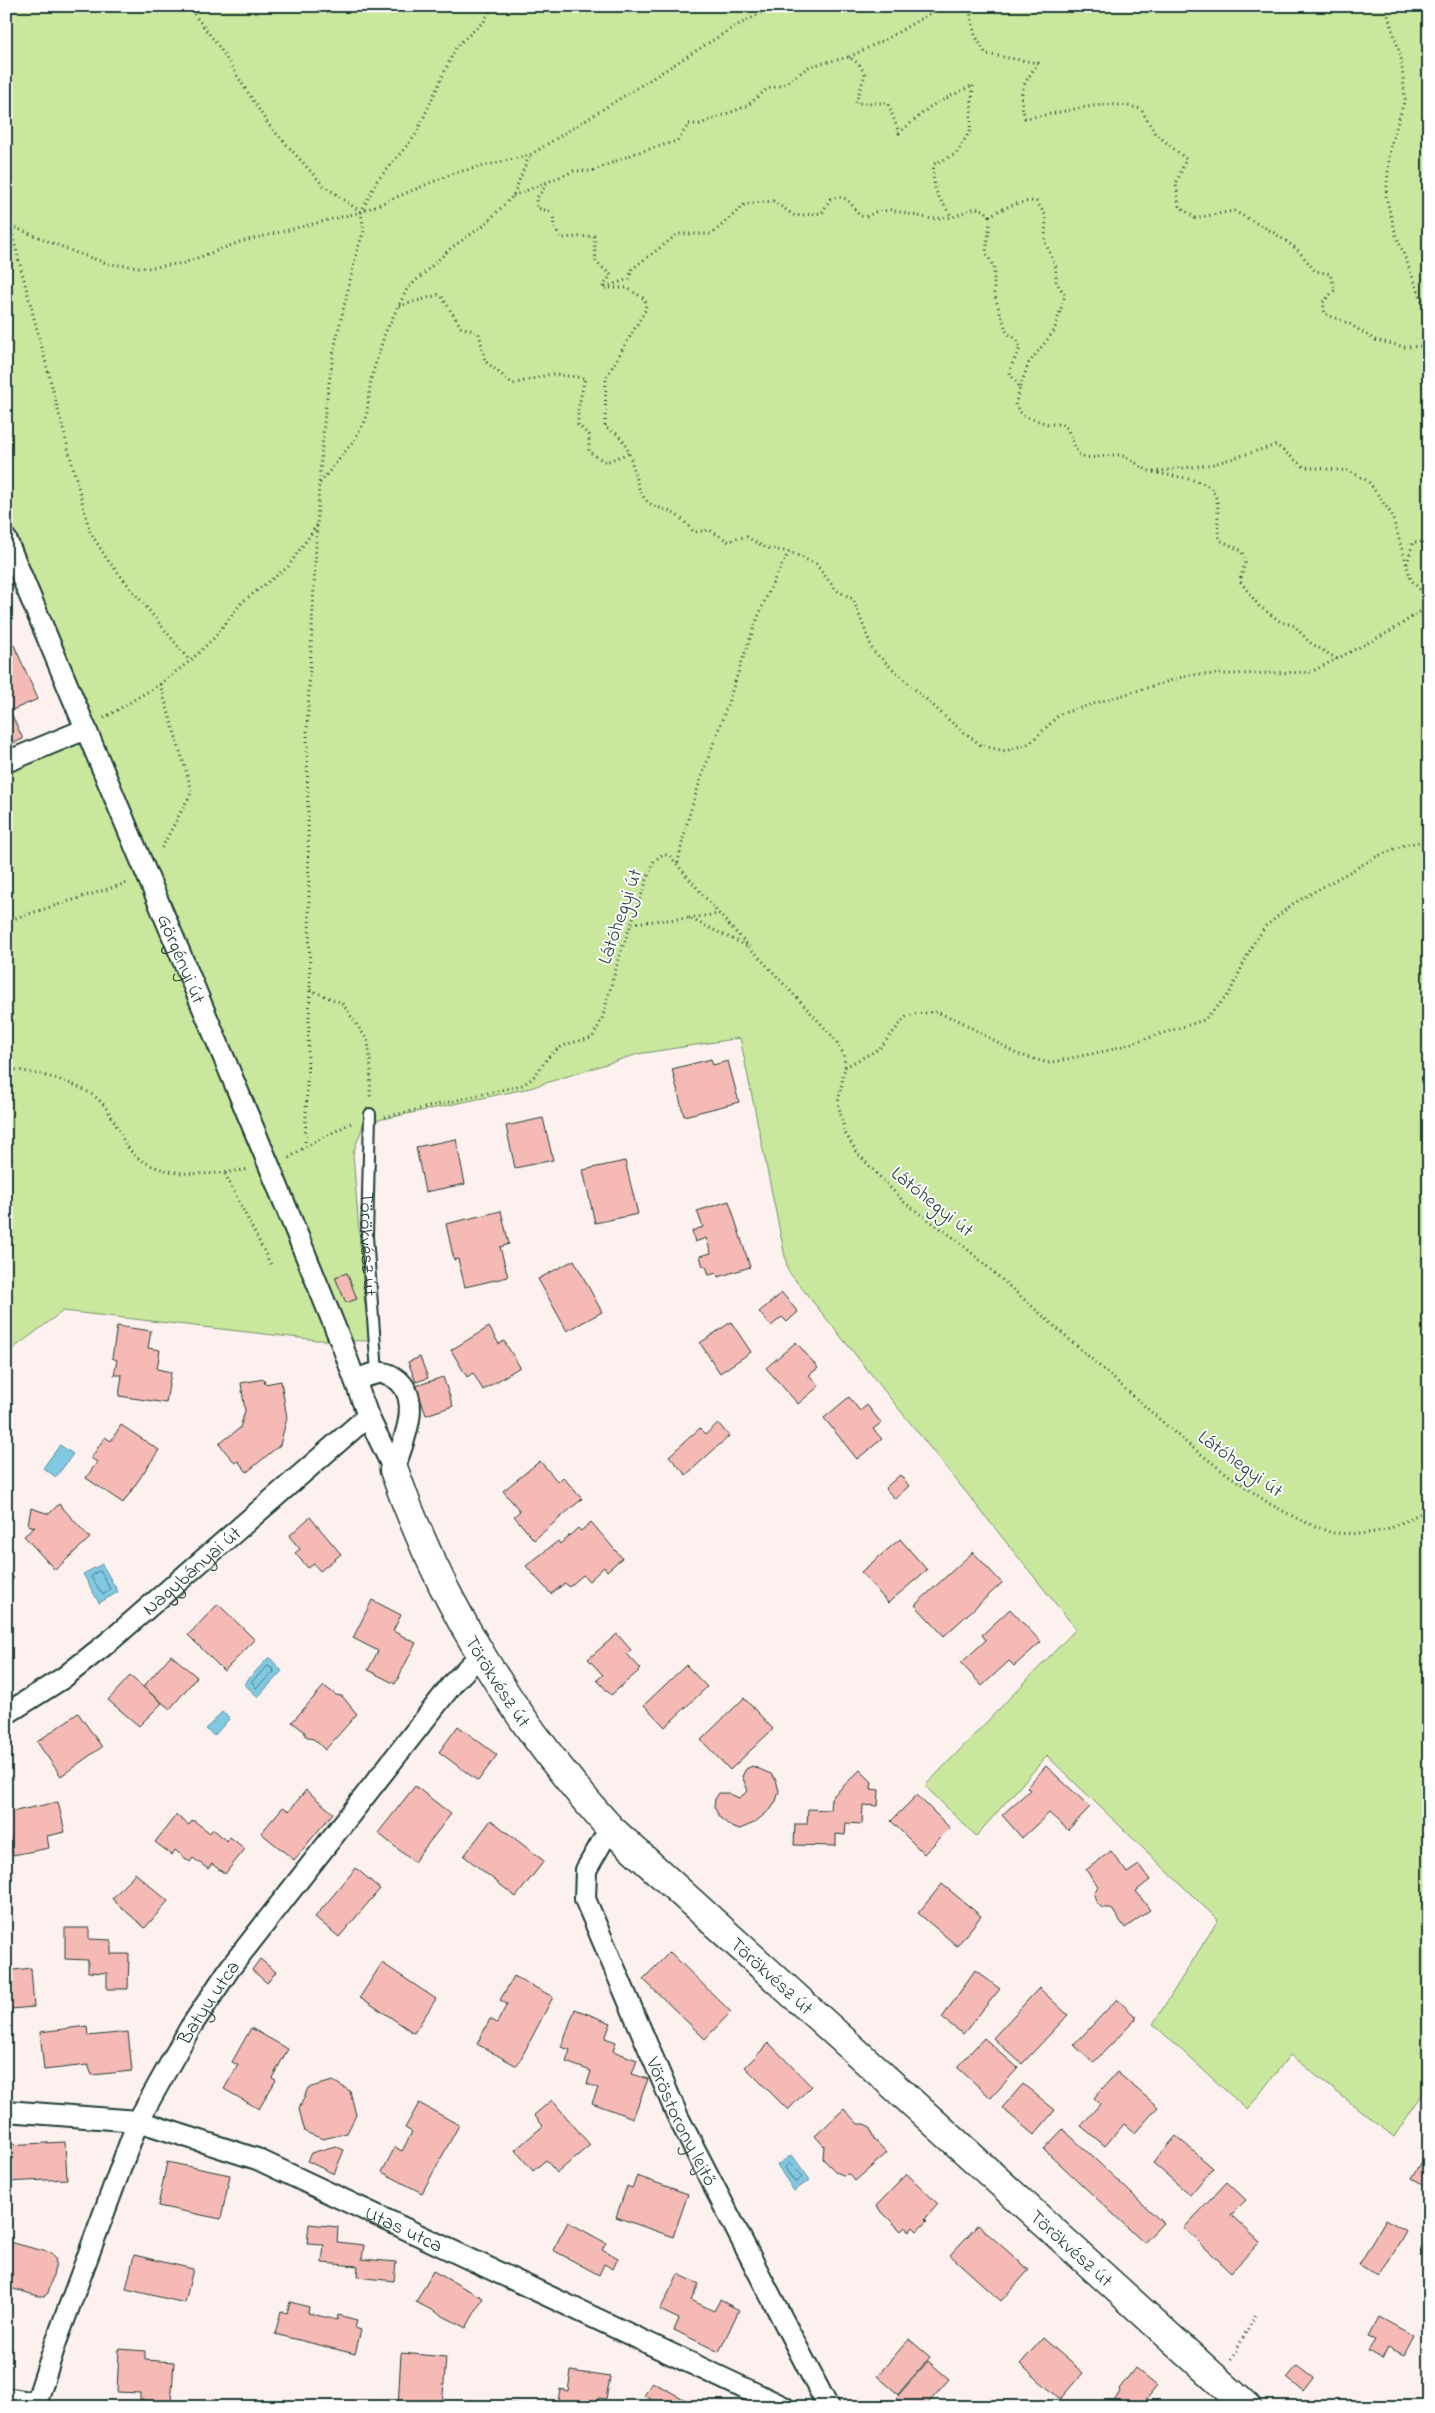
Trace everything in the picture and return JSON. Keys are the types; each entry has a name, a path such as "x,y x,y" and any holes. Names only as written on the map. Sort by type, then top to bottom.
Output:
{"street":[{"name":"Görgényi út","path":"6,539 271,1170 356,1380"},
{"path":"6,762 86,729"},
{"path":"356,1380 378,1373 388,1373 404,1386 409,1402 409,1419 394,1470"},
{"name":"Törökvész út","path":"356,1380 368,1416 394,1470 412,1521 449,1598 502,1690 534,1736 570,1782 610,1828 1248,2407"},
{"name":"Nagybányai út","path":"6,1714 63,1678 111,1640 368,1416"},
{"name":"Batyu utca","path":"35,2405 138,2121 190,2028 230,1968 454,1682 482,1653"},
{"name":"Vöröstorony lejtő","path":"610,1828 586,1870 585,1899 678,2117 828,2407"},
{"name":"Utas utca","path":"6,2111 138,2121 257,2159 784,2407"},
{"path":"6,2398 35,2405"}],"lane":[{"name":"Törökvész út","path":"370,1114 367,1236 378,1373"}],"path":[{"path":"188,6 219,47 268,124 323,184 361,212"},
{"path":"310,990 342,1002 368,1041 371,1069 370,1114 304,1147 310,990 307,730 319,484 325,411 334,349 357,251 364,231 361,212 377,181 415,136 456,47 484,21 493,6"},
{"path":"8,225 109,264 148,268 184,262 240,242 361,212 454,173 530,155 734,27 775,6"},
{"path":"513,196 547,184 574,171 592,171 636,153 677,141 689,124 700,124 747,106 767,89 784,85 810,66 849,57 890,37 942,6"},
{"path":"949,6 970,11 975,35 986,54 1038,63 1026,81 1019,99 1025,118 1052,115 1092,106 1124,104 1141,109 1155,133 1186,159 1176,184 1179,206 1195,218 1234,211 1273,232 1297,249 1315,271 1330,274 1336,290 1323,302 1325,314 1348,322 1375,340 1405,347 1422,346 1428,364 1422,381 1429,409"},
{"path":"1384,6 1401,57 1405,99 1390,148 1386,197 1396,235 1429,318"},
{"path":"849,57 859,64 865,74 856,103 888,103 899,133 931,106 973,85 970,131 956,154 934,164 932,181 940,199 953,218"},
{"path":"319,484 352,444 366,420 371,379 385,333 407,289 451,248 483,226 513,196 530,155"},
{"path":"547,184 536,199 537,208 553,212 554,227 561,238 594,236 596,262 611,275 602,288"},
{"path":"602,288 629,279 632,269 678,234 712,234 745,204 773,201 795,216 822,214 830,199 839,196 846,198 860,216 866,217 875,212 890,210 932,219 953,218 975,208 984,210 989,216 991,225 986,252 994,268 994,294 1007,333 1017,340 1020,348 1011,367 1010,374 1020,388"},
{"path":"989,216 1025,201 1036,201 1046,216 1044,242 1056,267 1056,282 1065,295 1054,331 1029,363 1015,406 1023,416 1048,424 1061,424 1067,428 1078,454 1086,458 1098,459 1116,455 1128,458 1150,472 1200,481 1215,493 1219,513 1217,531 1220,540 1242,551 1245,563 1240,581 1259,606 1281,622 1295,626 1309,642 1337,659"},
{"path":"8,225 90,532 107,558 190,660"},
{"path":"602,288 627,288 645,299 646,309 606,378 605,428 616,431 629,453 645,499 657,508 666,510 683,520 694,532 710,530 729,542 737,538 747,537 766,548 790,552 816,564 836,590 852,599 873,651 950,721 982,746 1006,751 1030,743 1060,714 1189,675 1311,672 1391,631 1429,606"},
{"path":"399,306 438,295 442,297 461,328 479,333 485,361 513,384 551,374 585,378 578,409 578,425 589,435 588,452 606,462 629,453"},
{"path":"1150,472 1214,464 1276,445 1304,467 1349,471 1368,481 1392,516 1411,580 1429,599"},
{"path":"86,729 160,684 190,660 214,638 242,602 288,568 318,525"},
{"path":"1407,565 1413,542 1429,542"},
{"path":"678,864 684,827 731,693 772,582 790,552"},
{"path":"6,921 146,875 192,791 160,684"},
{"path":"845,1067 879,1049 906,1017 913,1014 936,1012 952,1018 1016,1054 1048,1063 1110,1050 1204,1020 1228,994 1253,944 1266,926 1294,903 1376,857 1404,845 1429,840"},
{"name":"Látóhegyi út","path":"370,1114 387,1118 401,1112 522,1085 533,1080 553,1052 564,1045 592,1038 598,1029 654,861 663,854 670,856 719,914 835,1039 844,1055 845,1067 838,1103 845,1133 858,1154 905,1202 957,1240 1000,1276 1183,1440 1270,1504 1300,1520 1332,1533 1348,1535 1387,1530 1429,1509"},
{"path":"632,923 719,914"},
{"path":"689,918 752,948"},
{"path":"6,1068 72,1085 95,1096 117,1123 125,1142 134,1156 152,1167 204,1175 225,1174 251,1169 271,1170"},
{"path":"225,1174 272,1268"},
{"path":"1228,2365 1258,2312"}],"green space":[{"path":"6,6 1429,6 1429,2084 1394,2137 1290,2055 1247,2110 1153,2024 1218,1920 1047,1756 976,1836 925,1786 1076,1629 788,1271 740,1038 638,1054 530,1088 364,1123 353,1153 364,1297 370,1341 317,1340 63,1311 6,1354 6,762 86,729 6,539"}],"water":[{"path":"60,1445 73,1454 56,1477 43,1468"},
{"path":"102,1564 118,1592 99,1603 83,1574"},
{"path":"269,1657 282,1671 258,1697 244,1684"},
{"path":"222,1712 230,1718 214,1736 206,1729"},
{"path":"792,2155 810,2180 794,2191 777,2165"}],"building":[{"path":"14,645 38,699 10,711 23,739 6,746 6,648"},
{"path":"711,1059 713,1065 728,1061 739,1102 684,1116 672,1069"},
{"path":"543,1118 553,1160 515,1168 506,1126"},
{"path":"456,1139 465,1184 425,1192 416,1147"},
{"path":"625,1161 638,1214 595,1223 583,1170"},
{"path":"729,1201 750,1267 718,1277 717,1273 709,1275 706,1266 703,1267 700,1256 711,1253 706,1238 695,1242 692,1231 703,1227 697,1211"},
{"path":"501,1211 509,1244 500,1247 508,1277 465,1287 458,1259 454,1260 446,1224"},
{"path":"574,1260 602,1312 567,1331 538,1279"},
{"path":"347,1273 357,1299 346,1303 335,1277"},
{"path":"782,1293 798,1312 787,1322 782,1317 771,1326 759,1312"},
{"path":"731,1322 751,1352 720,1373 700,1343"},
{"path":"117,1326 151,1331 148,1348 160,1350 157,1369 171,1372 166,1403 119,1396 122,1375 114,1375 117,1360 112,1358"},
{"path":"489,1327 499,1344 504,1341 520,1367 483,1390 473,1373 467,1377 451,1350"},
{"path":"796,1342 818,1368 809,1375 819,1386 798,1404 766,1368"},
{"path":"420,1357 428,1378 416,1382 408,1362"},
{"path":"443,1377 453,1406 426,1415 416,1386"},
{"path":"264,1379 265,1384 281,1381 287,1418 280,1445 247,1472 238,1461 235,1463 219,1444 240,1428 245,1411 241,1383"},
{"path":"849,1397 860,1411 867,1405 881,1423 873,1429 882,1439 857,1459 824,1418"},
{"path":"718,1423 729,1436 686,1475 669,1456 700,1428 706,1434"},
{"path":"121,1425 159,1450 123,1503 86,1478 97,1462 91,1458 105,1437 111,1441"},
{"path":"540,1461 558,1482 563,1477 582,1499 534,1540 514,1516 520,1511 503,1491"},
{"path":"900,1475 909,1486 895,1499 885,1488"},
{"path":"59,1504 90,1538 55,1570 24,1536 35,1527 28,1525 31,1508 49,1514"},
{"path":"310,1517 341,1554 320,1571 314,1564 308,1568 295,1553 300,1549 289,1536"},
{"path":"591,1522 622,1558 607,1571 604,1567 589,1581 583,1575 569,1587 565,1583 551,1594 526,1566 558,1541 560,1544 578,1528 581,1531"},
{"path":"900,1539 927,1570 888,1603 861,1572"},
{"path":"973,1552 1002,1583 944,1636 915,1605"},
{"path":"6,1569 14,1578 6,1585"},
{"path":"372,1600 401,1615 393,1631 416,1643 395,1684 368,1670 378,1651 353,1638"},
{"path":"218,1604 255,1640 224,1671 188,1635"},
{"path":"1010,1609 1041,1642 1014,1666 1009,1661 982,1686 961,1663 986,1640 982,1635"},
{"path":"617,1634 631,1650 627,1654 641,1669 611,1695 597,1680 603,1675 588,1659"},
{"path":"171,1655 197,1677 170,1709 143,1687"},
{"path":"686,1665 707,1687 665,1727 644,1705"},
{"path":"130,1676 162,1703 139,1726 108,1700"},
{"path":"324,1686 336,1695 342,1696 357,1714 325,1750 315,1740 306,1736 304,1731 292,1722"},
{"path":"744,1698 773,1729 730,1770 701,1740"},
{"path":"78,1713 102,1747 61,1776 37,1742"},
{"path":"458,1726 497,1755 478,1781 439,1752"},
{"path":"752,1766 771,1774 776,1780 779,1791 776,1801 771,1809 754,1823 740,1829 733,1828 720,1818 714,1807 715,1799 719,1793 728,1793 739,1798 748,1791 742,1776 746,1769"},
{"path":"1046,1766 1090,1807 1068,1830 1049,1813 1022,1838 1002,1815 1030,1790 1027,1787"},
{"path":"860,1770 872,1782 871,1789 879,1790 878,1806 863,1805 862,1824 846,1823 845,1835 836,1834 836,1846 794,1845 795,1824 807,1824 808,1809 830,1810 831,1798"},
{"path":"415,1786 451,1814 414,1862 378,1833"},
{"path":"306,1790 333,1813 294,1860 261,1833 283,1807 289,1811"},
{"path":"917,1795 950,1828 924,1854 891,1821"},
{"path":"58,1802 65,1832 47,1836 49,1848 13,1855 6,1813"},
{"path":"176,1815 189,1825 193,1820 210,1833 213,1829 227,1841 230,1837 245,1849 225,1874 212,1864 208,1869 193,1858 190,1862 175,1850 172,1855 155,1842"},
{"path":"491,1820 544,1861 516,1897 464,1856"},
{"path":"1111,1851 1127,1873 1139,1865 1150,1880 1136,1891 1150,1910 1125,1928 1111,1908 1102,1908 1096,1902 1094,1894 1098,1886 1086,1870"},
{"path":"356,1868 380,1889 339,1937 315,1917"},
{"path":"135,1873 168,1901 145,1928 112,1899"},
{"path":"942,1884 981,1916 957,1946 918,1913"},
{"path":"65,1928 89,1928 89,1939 111,1940 111,1954 129,1954 128,1989 107,1989 107,1973 88,1972 88,1960 65,1959"},
{"path":"670,1952 731,2012 705,2039 643,1979"},
{"path":"260,1959 276,1972 267,1983 252,1970"},
{"path":"382,1963 436,1999 414,2033 360,1997"},
{"path":"31,1968 34,2007 10,2009 12,2021 6,2022 6,1971"},
{"path":"975,1970 1000,1989 963,2034 942,2018"},
{"path":"514,1976 553,1997 517,2066 477,2044 490,2019 497,2023 507,2004 500,2000"},
{"path":"1039,1988 1068,2015 1022,2064 993,2038"},
{"path":"1117,1999 1137,2018 1093,2063 1074,2045"},
{"path":"575,2009 611,2023 605,2038 616,2042 613,2051 637,2060 632,2074 648,2079 633,2118 592,2103 598,2088 587,2084 591,2071 566,2062 570,2050 561,2047"},
{"path":"87,2026 88,2036 128,2032 132,2071 92,2075 88,2065 44,2070 40,2032"},
{"path":"251,2028 288,2049 272,2078 276,2080 259,2109 224,2089 238,2065 232,2062"},
{"path":"984,2038 1018,2068 991,2098 957,2067"},
{"path":"769,2043 811,2086 788,2110 745,2067"},
{"path":"1117,2072 1158,2107 1135,2133 1124,2124 1105,2146 1081,2126 1100,2104 1094,2098"},
{"path":"333,2081 350,2091 356,2115 347,2133 323,2139 305,2132 299,2109 308,2088"},
{"path":"1023,2084 1055,2110 1034,2135 1002,2108"},
{"path":"552,2100 590,2145 557,2173 546,2160 533,2171 515,2150 543,2126 534,2115"},
{"path":"419,2103 459,2125 422,2193 382,2172 395,2147 402,2151 412,2132 405,2128"},
{"path":"844,2109 858,2124 865,2124 870,2128 874,2139 887,2153 855,2181 849,2174 843,2175 836,2172 823,2159 824,2146 815,2136"},
{"path":"1063,2129 1163,2223 1144,2243 1044,2149"},
{"path":"1176,2136 1213,2168 1190,2195 1153,2163"},
{"path":"65,2142 67,2179 6,2182 6,2145"},
{"path":"335,2146 344,2150 334,2174 307,2161 311,2153"},
{"path":"1429,2150 1429,2188 1412,2178"},
{"path":"167,2162 230,2175 221,2219 158,2206"},
{"path":"907,2174 938,2204 925,2219 927,2221 917,2231 913,2227 910,2231 905,2227 901,2231 876,2206"},
{"path":"637,2176 688,2194 673,2237 616,2217 627,2186 632,2188"},
{"path":"1227,2182 1246,2200 1231,2215 1260,2242 1231,2272 1184,2228"},
{"path":"1386,2219 1406,2231 1379,2277 1359,2265"},
{"path":"568,2222 606,2243 602,2249 618,2258 613,2269 604,2264 599,2275 553,2250"},
{"path":"309,2224 338,2227 337,2242 364,2245 362,2259 396,2262 394,2281 357,2277 358,2266 322,2263 324,2245 307,2244"},
{"path":"978,2225 1029,2270 1001,2301 950,2255"},
{"path":"6,2241 51,2253 55,2258 56,2264 48,2293 44,2296 6,2287"},
{"path":"134,2255 193,2269 185,2303 126,2289"},
{"path":"433,2271 483,2298 466,2328 416,2302"},
{"path":"678,2274 699,2284 691,2300 714,2311 720,2300 739,2310 719,2352 674,2330 679,2319 660,2310"},
{"path":"290,2302 309,2307 308,2313 337,2320 338,2315 357,2320 355,2328 361,2330 355,2354 275,2334 281,2311 287,2313"},
{"path":"1379,2317 1414,2336 1404,2355 1388,2347 1382,2359 1368,2351 1375,2340 1368,2337"},
{"path":"1043,2338 1083,2373 1060,2399 1020,2364"},
{"path":"909,2339 930,2357 898,2394 877,2376"},
{"path":"119,2349 145,2351 145,2360 174,2362 171,2406 149,2405 149,2401 140,2400 140,2393 117,2392"},
{"path":"401,2353 446,2357 442,2407 398,2407"},
{"path":"928,2361 949,2379 925,2407 906,2407 896,2398"},
{"path":"1297,2366 1313,2378 1303,2391 1287,2378"},
{"path":"1135,2368 1157,2386 1146,2400 1155,2407 1108,2407 1120,2392 1119,2389"},
{"path":"571,2371 610,2377 606,2399 598,2398 597,2407 557,2407 560,2389 568,2391"},
{"path":"652,2382 699,2407 647,2407 651,2399 644,2396"},
{"path":"469,2400 519,2404 519,2407 468,2407"}]}
